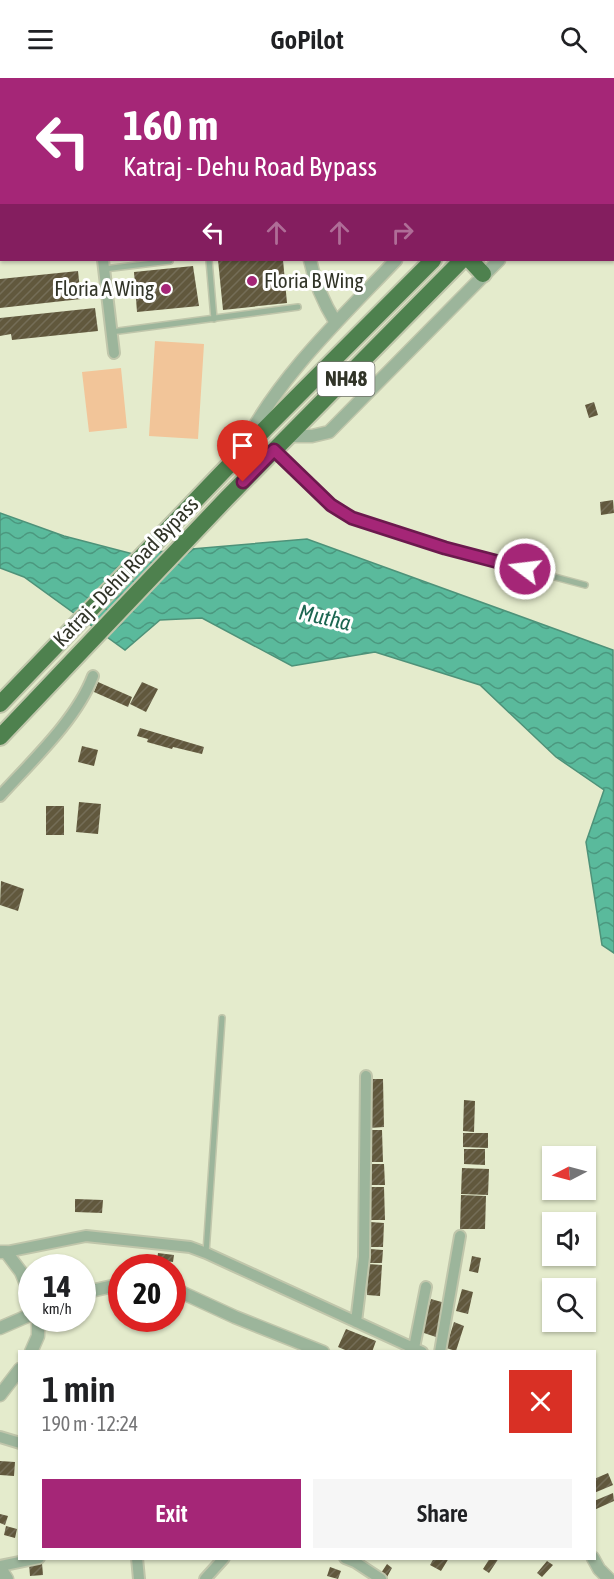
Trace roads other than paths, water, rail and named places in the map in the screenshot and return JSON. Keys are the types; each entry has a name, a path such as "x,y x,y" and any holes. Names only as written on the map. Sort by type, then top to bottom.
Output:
{"highway":[{"name":"Katraj - Dehu Road Bypass","path":"0,704 239,455 433,261"},
{"name":"Katraj - Dehu Road Bypass","path":"0,737 227,498 461,261"},
{"path":"471,261 483,274"}],"street":[{"path":"310,261 315,284 322,301 336,323"},
{"path":"239,455 268,402 336,323 395,261"},
{"path":"289,436 329,432 498,261"},
{"path":"103,265 114,353"},
{"path":"0,795 58,733 89,688 93,676"},
{"path":"356,1322 364,1257 366,1076"},
{"path":"3,1252 86,1236 190,1247 418,1350 426,1287"},
{"path":"440,1350 460,1236"},
{"path":"3,1252 18,1269"},
{"path":"186,1294 317,1350"},
{"path":"0,1328 18,1320"},
{"path":"32,1350 38,1332"},
{"path":"0,1395 18,1372"},
{"path":"0,1437 18,1442"},
{"path":"7,1579 0,1567 30,1560"},
{"path":"137,1560 138,1579"},
{"path":"205,1579 222,1560"},
{"path":"350,1560 381,1579"},
{"path":"599,1569 609,1579"}],"lane":[{"path":"103,265 170,261"},
{"path":"209,261 214,319"},
{"path":"111,332 298,307"},
{"path":"274,450 331,505 352,518 445,548 585,585"},
{"path":"207,1253 222,1018"}],"water":[{"name":"Mutha","path":"0,513 64,536 133,554 307,539 613,650 614,953 602,945 586,842 604,790 556,757 480,685 375,652 292,666 202,618 160,620 125,650 24,577 0,568"}],"place":[{"name":"Floria B Wing","path":"252,281"},
{"name":"Floria A Wing","path":"166,289"}]}
